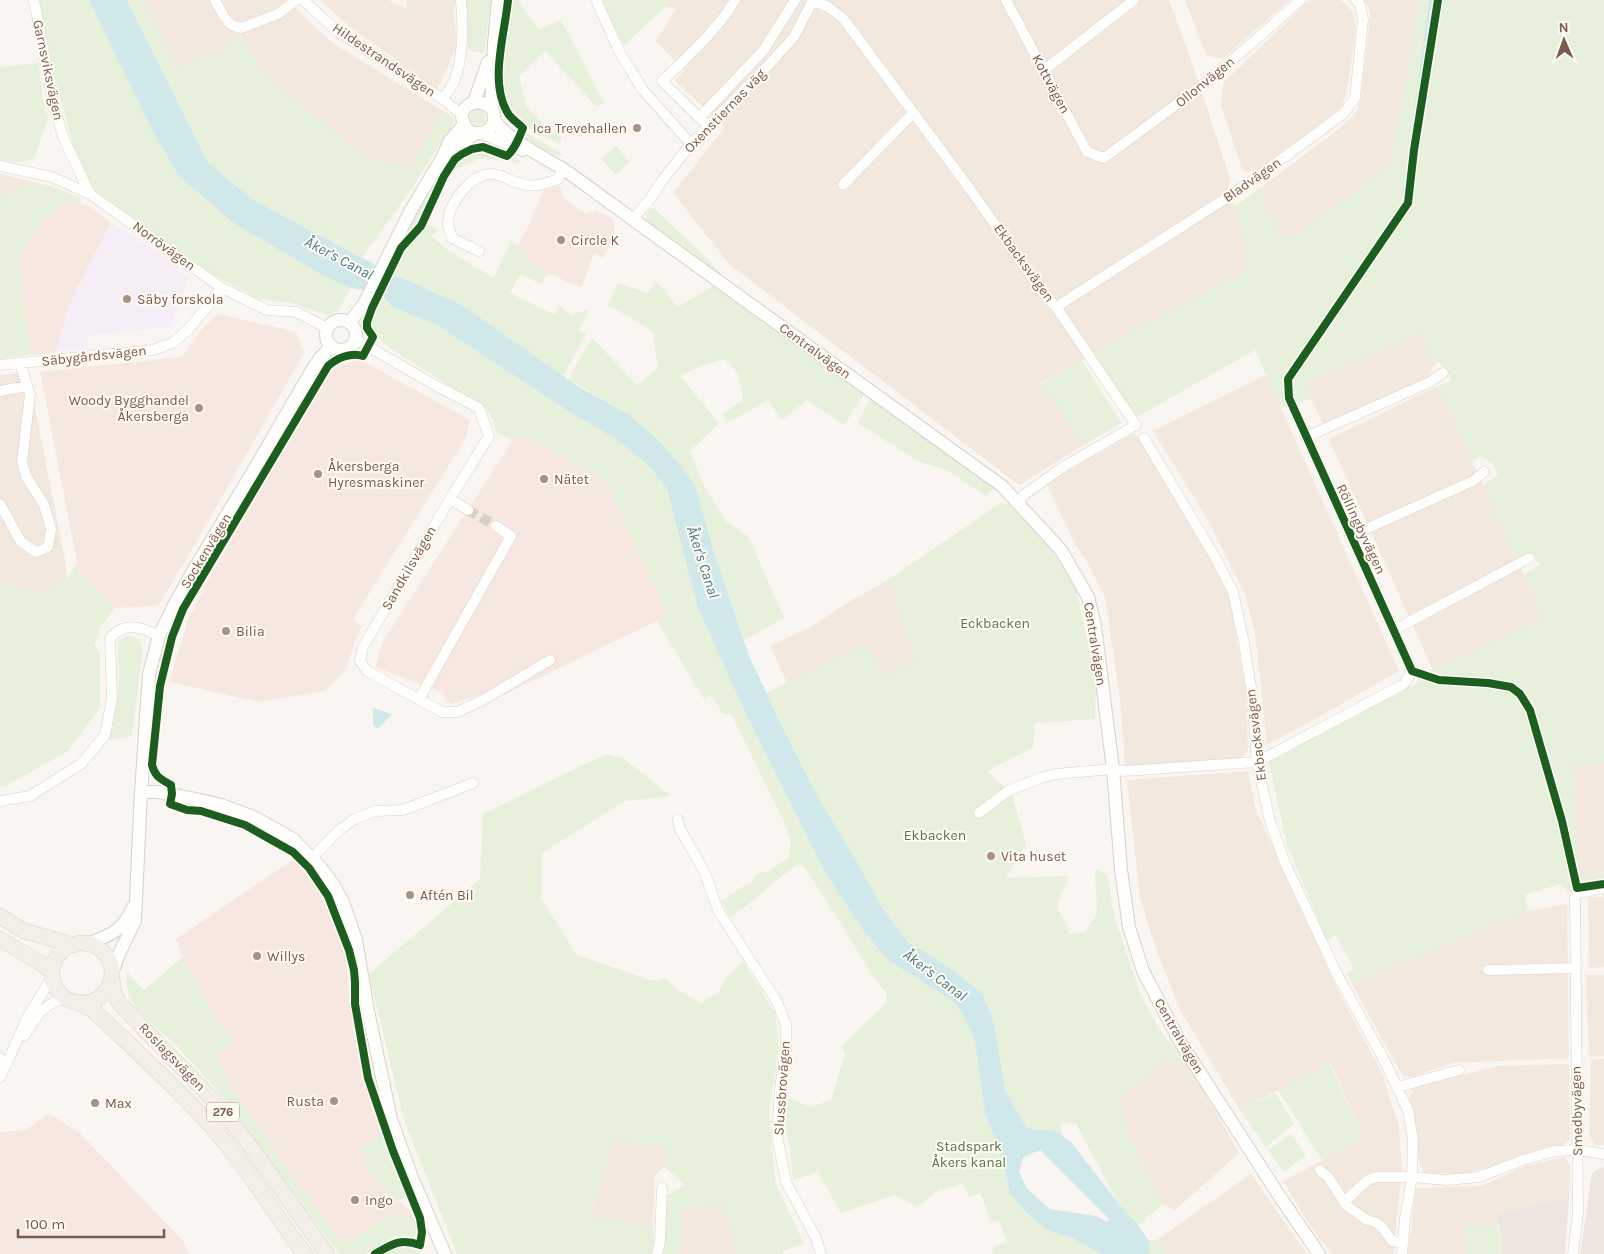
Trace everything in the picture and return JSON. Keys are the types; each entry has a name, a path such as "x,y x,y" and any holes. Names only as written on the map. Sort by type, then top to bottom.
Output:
{"main road":[{"path":"0,916 24,930 100,949 109,960 112,976 110,985 102,995 91,1002 72,1000 57,988 53,974 42,964 0,939"},
{"path":"53,974 58,957 67,948 81,944"},
{"name":"Roslagsvägen","path":"112,976 114,992 119,1003 214,1101 257,1156 327,1254"},
{"name":"Roslagsvägen","path":"72,1000 94,1011 176,1088 200,1114 230,1149 305,1254"}],"street":[{"name":"Garnsviksvägen","path":"34,0 54,107 64,139 90,194"},
{"path":"215,0 227,22 240,28 278,14 296,0"},
{"name":"Hildestrandsvägen","path":"303,0 337,31 443,99 467,112"},
{"path":"443,99 453,83 462,48 464,34 461,0"},
{"path":"443,156 479,133 489,130 493,115 493,45 498,0"},
{"path":"596,0 620,53 644,90 691,144"},
{"path":"709,127 662,81 726,14 735,0"},
{"path":"699,118 763,51 795,0"},
{"name":"Oxenstiernas väg","path":"632,220 651,198 691,144 794,37 813,0"},
{"name":"Ekbacksvägen","path":"813,0 828,7 843,18 981,204 1042,292 1056,307 1136,425 1063,467 1025,494 1018,502"},
{"name":"Kottvägen","path":"1006,0 1087,152 1104,158"},
{"path":"1044,70 1134,0"},
{"name":"Ollonvägen","path":"1104,158 1208,81 1301,0"},
{"name":"Bladvägen","path":"1056,307 1242,188 1343,114 1355,98 1363,20 1360,4 1356,0"},
{"path":"350,322 364,304 411,210 443,156 448,142 478,96 493,45"},
{"path":"467,112 485,103 493,115"},
{"path":"467,112 467,129 479,133"},
{"path":"843,185 913,113"},
{"name":"Centralvägen","path":"493,115 500,127 542,158"},
{"name":"Centralvägen","path":"479,133 542,158 563,169 1002,486 1061,550 1088,597 1095,626 1113,769 1121,870 1129,927 1143,971 1179,1040 1319,1254"},
{"name":"Norrövägen","path":"0,166 52,177 90,194 222,288 267,310 296,312 327,328"},
{"path":"479,251 452,238 448,224 450,211 465,188 478,177 492,174 524,186 543,185 558,179 563,169"},
{"name":"Säbygårdsvägen","path":"0,365 153,350 172,343 188,330 222,288"},
{"path":"336,320 350,322 355,329 356,339 351,347 345,350 336,350 331,347 325,337 327,328 336,320"},
{"name":"Sandkilsvägen","path":"356,339 433,384 479,408 489,436 363,647 360,661 367,671 442,712 458,712 483,700 550,660"},
{"name":"Sockenvägen","path":"112,976 119,954 135,921 149,674 159,636 196,566 312,370 331,347"},
{"path":"0,504 21,542 36,552 48,547 51,529 44,505 26,476 22,462 30,394 20,364"},
{"path":"1306,437 1430,382 1442,373"},
{"path":"0,391 27,386"},
{"name":"Röllingbyvägen","path":"979,813 1008,791 1040,778 1056,774 1113,769 1124,771 1256,762 1404,684 1412,671 1289,398"},
{"name":"Ekbacksvägen","path":"1144,438 1216,557 1234,592 1252,694 1256,762 1270,821 1285,863 1338,976 1398,1087 1408,1110 1413,1140 1412,1177 1402,1249"},
{"name":"Röllingbyvägen","path":"1350,536 1473,481 1484,472"},
{"path":"450,499 468,510"},
{"path":"419,699 511,536 496,526"},
{"path":"1394,630 1529,558"},
{"path":"0,801 30,796 81,764 105,735 112,699 110,638 116,632 131,626 147,630 159,636"},
{"path":"312,858 339,830 355,819 374,811 403,810 473,783"},
{"path":"141,792 158,792 200,800 222,805 254,817 293,839 312,858 335,887 343,902 356,940 369,1016 391,1119 413,1180 445,1254"},
{"name":"Slussbrovägen","path":"678,820 680,829 704,872 718,910 778,1002 786,1026 786,1049 780,1088 777,1134 786,1182 816,1238 821,1254"},
{"name":"Smedbyvägen","path":"1573,1254 1578,1212 1575,897 1579,893 1604,888"},
{"name":"Sockenvägen","path":"81,944 118,930 129,916 136,897"},
{"path":"1488,970 1575,968"},
{"path":"0,1076 3,1060 53,974"},
{"path":"3,1060 42,1010 54,1001 72,1000"},
{"path":"1398,1087 1459,1070"},
{"path":"1344,1202 1368,1180 1376,1177 1412,1177 1446,1180 1479,1177 1523,1160 1555,1151 1577,1150 1604,1154"},
{"name":"Ekbacksvägen","path":"1320,1170 1328,1177 1347,1206 1367,1220 1375,1222 1383,1228 1392,1241 1402,1249"},
{"path":"657,1254 660,1241 662,1188"}],"shaded area":[{"path":"144,0 289,0 331,42 443,111 410,168 369,159 266,78 239,31 233,45 177,68"},
{"path":"320,0 389,0 406,9 407,0 460,0 453,8 457,47 437,89 349,26"},
{"path":"650,0 1169,0 1197,77 1230,179 1229,190 1241,222 1246,271 1040,383 1084,445 1019,485 730,265 673,193 725,127 675,81 684,71 656,41 676,9 659,5"},
{"path":"1185,0 1290,0 1222,59 1206,55"},
{"path":"1310,0 1341,0 1352,11 1356,28 1347,93 1341,107 1257,172 1242,170 1221,105 1223,83"},
{"path":"1362,0 1417,0 1411,50 1389,167 1291,238 1281,236 1262,202 1265,190 1263,186 1339,129 1356,113 1361,97 1370,16 1368,6"},
{"path":"0,174 34,182 0,198"},
{"path":"546,184 561,187 563,197 586,214 595,210 613,219 615,235 611,248 609,247 603,258 594,253 582,287 576,287 556,276 548,274 525,257 518,245 532,219"},
{"path":"64,202 87,205 111,223 78,286 67,312 56,352 31,355 17,257 41,221"},
{"name":"Säby forskola","path":"111,223 180,265 176,269 189,278 170,327 88,336 88,349 56,352 67,312 78,286"},
{"path":"218,314 296,332 304,353 158,606 115,608 79,572 40,372 182,357 199,332"},
{"path":"1421,332 1436,364 1428,378 1324,425 1311,399 1308,382"},
{"path":"359,359 470,420 466,438 353,619 361,626 345,671 325,691 259,702 169,682 188,620 209,578 332,369"},
{"path":"28,372 65,560 67,579 56,583 43,595 0,581 0,375"},
{"path":"1266,375 1399,671 1267,744 1255,632 1244,592 1209,522 1153,431"},
{"path":"1438,386 1544,619 1433,670 1329,439"},
{"path":"518,432 603,480 609,488 669,615 489,702 485,693 452,704 446,700 443,693 375,667 383,641"},
{"path":"1135,433 1219,573 1230,601 1246,691 1248,751 1240,759 1128,768 1125,765 1120,698 1105,597 1087,562 1075,544 1046,483"},
{"path":"886,581 893,591 916,662 887,675 817,667 787,683 770,646 809,628"},
{"path":"1604,762 1604,872 1583,878 1577,861 1574,765"},
{"path":"1248,771 1256,810 1336,987 1383,1075 1399,1126 1402,1172 1393,1254 1332,1254 1309,1224 1283,1181 1364,1138 1331,1064 1240,1110 1179,1008 1155,946 1140,897 1127,780"},
{"path":"294,859 324,898 345,952 363,1078 383,1133 361,1148 369,1176 416,1215 384,1218 344,1244 301,1188 230,1084 217,1055 233,1041 213,1015 183,957 176,939"},
{"path":"1588,897 1604,897 1604,967 1589,968"},
{"path":"1567,904 1569,1058 1453,1063 1411,1077 1402,1075 1352,984 1528,911"},
{"path":"1586,975 1604,975 1604,1056 1589,1057"},
{"path":"1591,1059 1604,1059 1604,1145 1595,1145 1589,1136"},
{"path":"1163,1061 1190,1066 1239,1153 1175,1210 1162,1204 1128,1134 1120,1099"},
{"path":"1569,1064 1570,1138 1563,1145 1552,1145 1490,1167 1462,1174 1424,1173 1419,1161 1409,1098 1414,1087 1498,1066"},
{"path":"49,1113 81,1134 183,1241 189,1254 0,1254 0,1132 26,1130"},
{"path":"614,1139 667,1148 664,1166 655,1176 653,1227 590,1217"},
{"path":"1564,1157 1570,1164 1569,1198 1497,1213 1498,1226 1465,1226 1467,1254 1408,1254 1416,1188 1482,1186 1525,1166"},
{"path":"1604,1167 1604,1254 1580,1254 1592,1174"},
{"path":"1251,1174 1307,1254 1166,1254 1157,1240"},
{"path":"1569,1198 1565,1254 1502,1254 1497,1213"},
{"path":"722,1205 737,1254 680,1254 683,1208"}],"green space":[{"path":"38,0 89,0 151,128 179,176 324,276 351,288 338,311 328,315 291,303 258,299 210,273 95,190 77,160 55,78"},
{"path":"127,0 144,0 177,68 233,45 239,31 266,78 369,159 410,168 443,111 454,117 452,128 406,197 362,257 255,201 208,163"},
{"path":"466,0 491,0 484,53 468,50"},
{"path":"511,0 518,0 539,29 561,20 604,103 596,106 545,51 519,76 526,106 551,131 562,136 560,144 524,124 514,116 507,105 501,76"},
{"path":"601,0 669,0 663,9 624,45"},
{"path":"1417,0 1604,0 1604,762 1574,765 1577,861 1583,877 1604,872 1604,884 1579,893 1568,892 1560,884 1525,895 1528,911 1352,984 1347,973 1354,969 1336,935 1327,940 1287,845 1269,762 1417,683 1433,670 1544,619 1524,575 1539,565 1534,554 1517,560 1483,485 1498,475 1493,464 1480,456 1472,460 1438,386 1451,381 1446,369 1439,363 1436,364 1421,332 1308,382 1311,399 1281,408 1255,350 1135,418 1093,353 1246,271 1241,222 1235,206 1263,186 1265,190 1262,202 1281,236 1291,238 1389,167 1411,50"},
{"path":"39,63 43,100 48,118 34,159 19,162 0,160 0,67"},
{"path":"478,109 484,111 486,117 484,123 478,125 472,123 470,117 472,111"},
{"path":"525,132 562,154 558,156 521,138"},
{"path":"616,146 630,162 616,175 601,158"},
{"path":"484,151 502,159 511,157 520,161 518,163 480,158 451,172 427,224 438,230 432,237 449,251 494,278 511,241 527,251 525,257 548,274 541,284 520,274 510,293 555,315 560,306 571,315 589,309 579,331 587,332 563,376 462,305 376,265 408,209 456,154 462,156 471,152"},
{"path":"34,182 54,187 81,198 81,204 64,202 41,221 17,257 31,355 0,359 0,198"},
{"path":"653,208 704,255 727,281 648,224 646,215"},
{"path":"656,281 678,307 713,286 864,395 844,425 807,400 782,420 768,400 728,423 723,415 743,399 738,373 724,359 701,366 680,376 719,423 690,451 704,486 727,522 748,536 784,618 744,640 714,552 695,485 663,444 628,414 568,379 592,338 637,385 658,368 653,333 635,320 608,305 618,283 648,293"},
{"name":"Stadspark Åkers kanal","path":"381,293 392,307 437,325 565,409 619,441 650,467 667,489 698,608 744,710 822,867 865,933 888,960 953,1001 964,1016 975,1041 985,1113 1001,1155 1010,1193 1026,1213 1047,1230 1072,1238 1102,1254 993,1254 991,1248 1007,1242 1000,1222 990,1220 981,1193 969,1197 963,1183 944,1190 940,1189 917,1207 895,1195 841,1213 818,1172 793,1180 790,1149 785,1126 786,1097 811,1107 831,1100 845,1054 842,1046 886,1003 887,994 872,975 803,865 797,864 731,918 721,901 752,881 756,874 769,871 789,857 791,843 786,826 731,714 722,714 710,695 704,699 657,621 668,615 609,488 603,480 518,433 513,440 497,433 489,411 387,346 370,331 367,321"},
{"path":"1082,360 1121,423 1084,445 1040,384"},
{"path":"870,398 995,487 986,496 948,471 918,461 858,423"},
{"path":"999,503 1008,504 1048,544 1076,589 1096,679 1095,719 1035,723 1033,748 987,771 1012,794 1026,844 1006,878 1068,876 1057,907 1070,934 1085,932 1097,914 1095,869 1107,874 1115,920 1141,995 1161,1032 1190,1066 1163,1061 1120,1099 1128,1134 1162,1204 1138,1226 1119,1204 1076,1124 1062,1122 1061,1135 1054,1130 1037,1130 1026,1127 1006,1093 993,1019 984,996 909,943 881,906 819,799 767,693 817,667 866,645 887,674 916,662 893,591 886,581"},
{"path":"77,563 79,573 115,608 100,628 94,645 100,654 100,708 68,751 4,787 0,786 0,581 43,595 56,583 67,579"},
{"path":"127,636 138,640 143,649 132,736 108,740 115,715 118,692 118,645 119,640"},
{"path":"606,754 623,758 671,796 625,801 542,853 541,898 577,955 653,981 665,978 680,991 701,1003 719,992 726,978 743,961 775,1014 779,1049 769,1111 775,1182 804,1244 782,1251 783,1254 737,1254 721,1205 684,1208 680,1254 661,1254 666,1196 685,1185 664,1166 666,1148 614,1139 590,1216 653,1227 654,1239 651,1254 457,1254 404,1120 369,974 480,879 483,814"},
{"path":"183,957 213,1015 233,1042 217,1056 230,1084 301,1188 344,1243 384,1218 416,1215 417,1234 413,1237 395,1236 366,1254 339,1254 224,1098 174,1043 137,1010 129,996 126,980 128,973 144,990"},
{"path":"1330,1065 1364,1138 1322,1160 1278,1090"},
{"path":"1276,1093 1294,1124 1266,1147 1240,1110"},
{"path":"383,1133 408,1197 398,1200 369,1176 361,1148"},
{"path":"1291,1134 1306,1155 1284,1172 1268,1150"},
{"path":"1465,1226 1498,1226 1502,1254 1467,1254"},
{"path":"1157,1240 1166,1254 1149,1254 1149,1241"},
{"path":"400,1244 413,1247 421,1254 379,1254"}],"water":[{"name":"Åker's Canal","path":"89,0 127,0 208,163 255,201 391,273 462,305 579,387 628,414 663,444 695,485 714,552 749,656 819,799 881,906 909,943 944,964 982,993 993,1019 1006,1093 1026,1127 1037,1130 1054,1130 1071,1142 1149,1241 1149,1254 1102,1254 1072,1238 1047,1230 1026,1213 1010,1193 1001,1155 985,1113 975,1041 964,1016 953,1001 888,960 865,933 822,867 744,710 698,608 667,489 650,467 619,441 565,409 437,325 392,307 381,293 351,288 324,276 234,223 179,176 151,128","holes":["1040,1150 1109,1219 1107,1222 1096,1216 1050,1209 1027,1189 1019,1171 1023,1157"]},
{"path":"373,708 392,714 378,729 373,725"}],"waterway":[{"path":"1404,194 1431,0"}],"tunnel":[{"path":"468,510 496,526"}],"cycle path":[{"path":"375,1254 397,1243 407,1242 420,1245 422,1232 420,1218 393,1151 368,1078 355,1004 354,970 349,950 328,896 309,868 293,852 245,825 201,811 187,810 170,804 171,785 157,775 152,765 160,686 172,637 183,609 328,366 344,357 363,356 373,337 367,328 372,308 401,248 421,226 444,176 455,159 472,149 483,147 507,156 516,143 523,128 509,115 503,103 499,74 499,59 508,0"},
{"path":"1438,0 1414,150 1408,203 1288,379 1289,398 1412,671 1439,680 1488,683 1511,687 1520,694 1530,710 1562,821 1577,888 1604,884"}],"place":[{"name":"Ica Trevehallen","path":"637,128"},
{"name":"Circle K","path":"561,240"},
{"name":"Säby forskola","path":"127,299"},
{"name":"Woody Bygghandel Åkersberga","path":"199,408"},
{"name":"Åkersberga Hyresmaskiner","path":"318,474"},
{"name":"Nätet","path":"544,479"},
{"name":"Bilia","path":"226,631"},
{"name":"Vita huset","path":"991,856"},
{"name":"Aftén Bil","path":"410,895"},
{"name":"Willys","path":"257,956"},
{"name":"Rusta","path":"334,1101"},
{"name":"Max","path":"95,1103"},
{"name":"Ingo","path":"355,1200"}],"park label":[{"name":"Eckbacken","path":"995,623"},
{"name":"Ekbacken","path":"935,835"}]}
